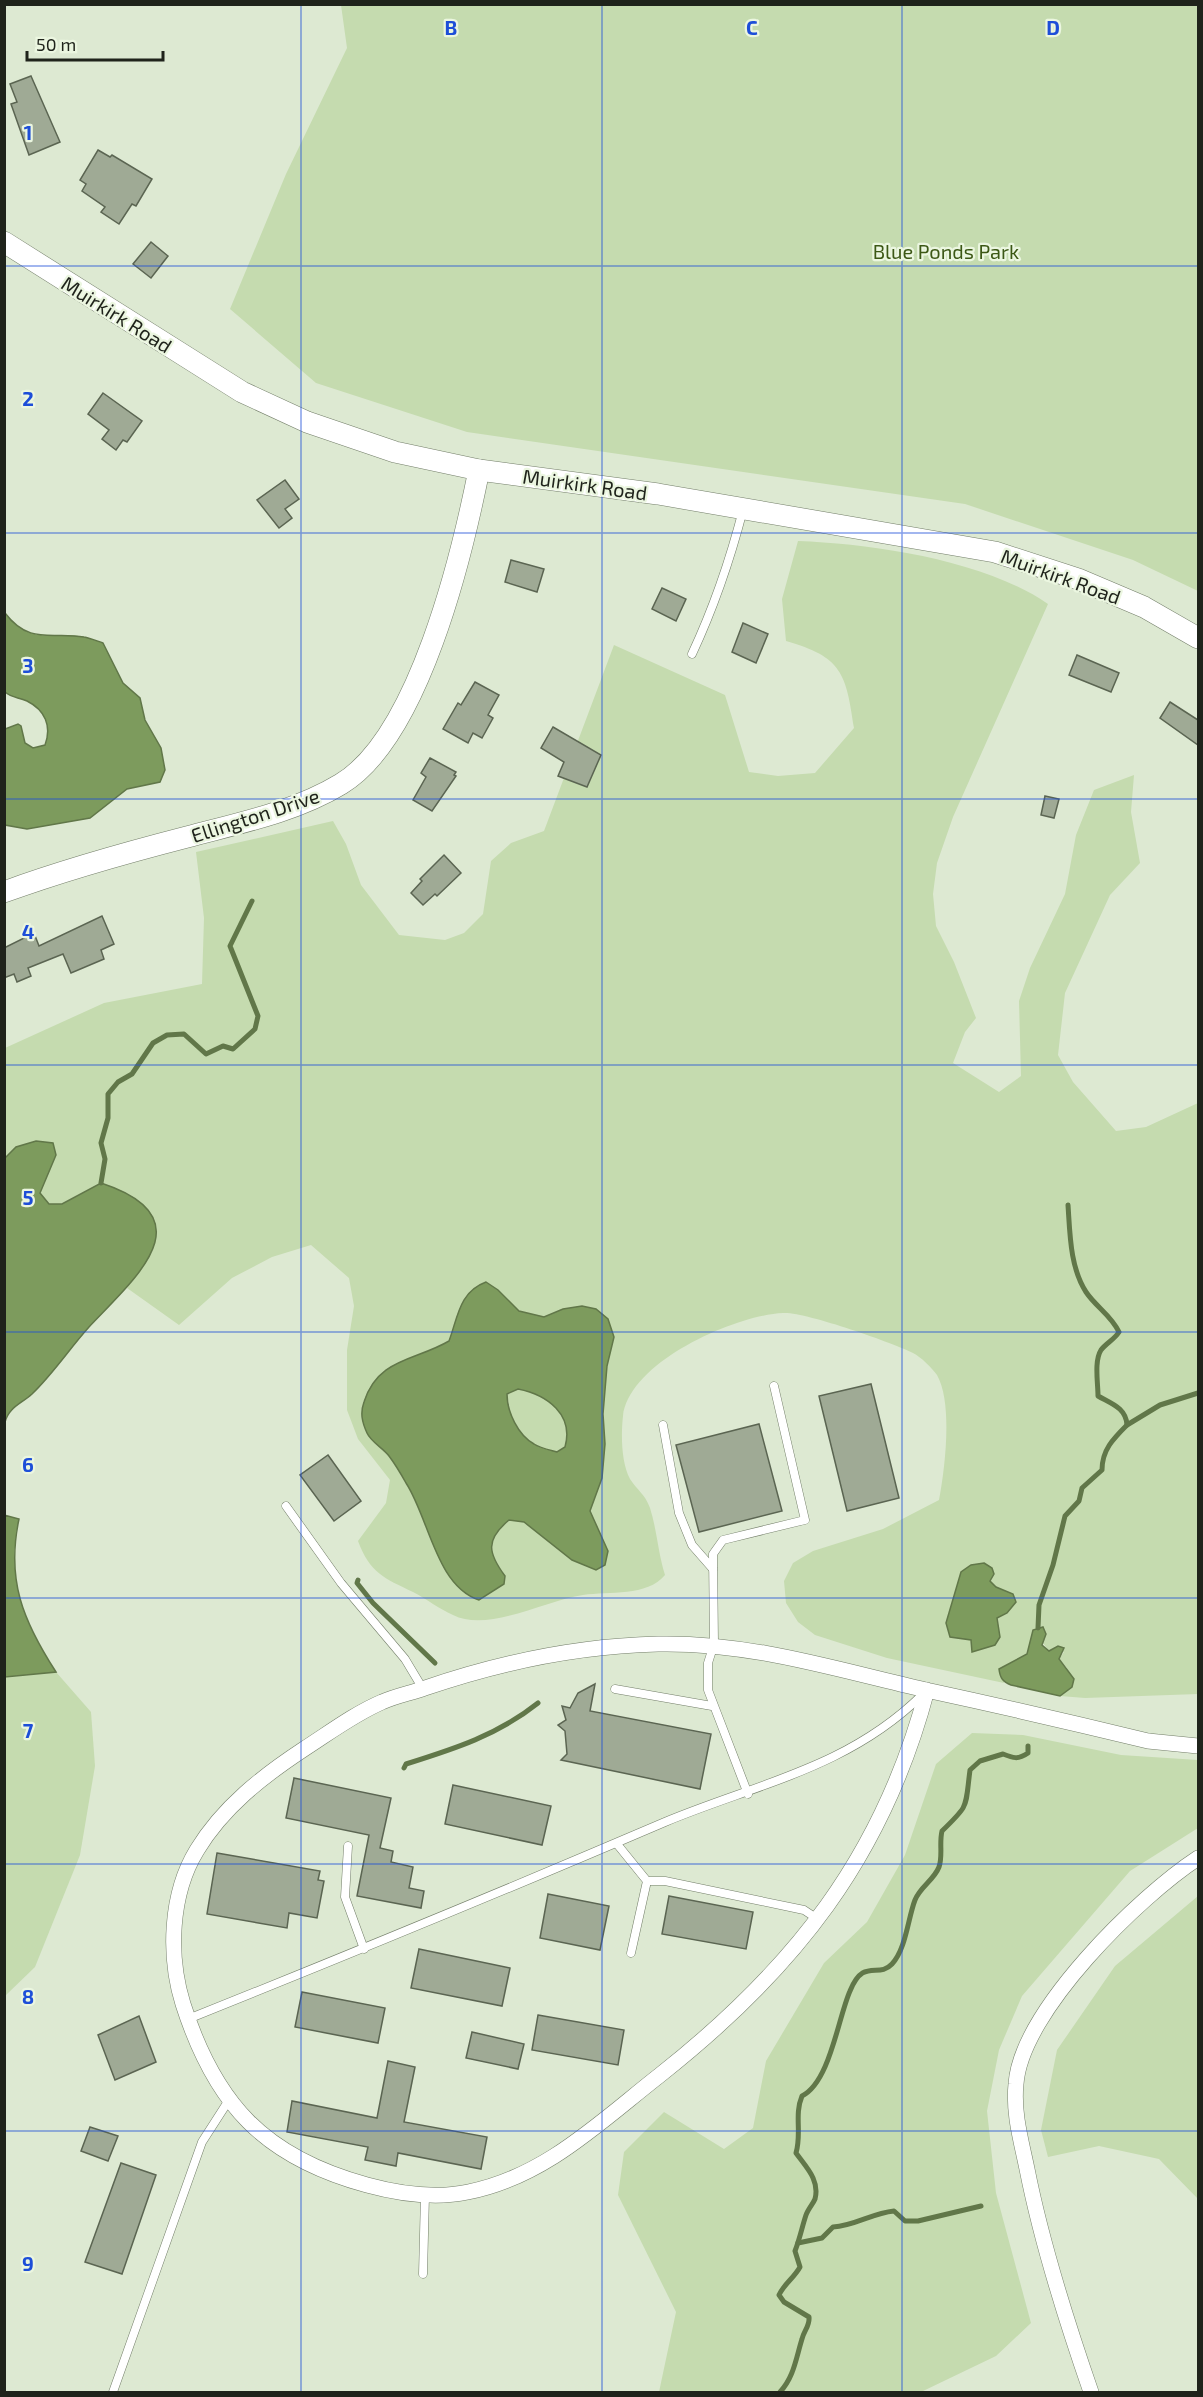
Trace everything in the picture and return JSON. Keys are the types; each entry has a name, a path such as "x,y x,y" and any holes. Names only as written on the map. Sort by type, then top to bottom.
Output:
{"main road":[{"name":"Muirkirk Road","path":"4,242 239,390 280,411 395,452 478,470 743,508 995,552 1089,584 1144,607 1198,638"},
{"name":"Ellington Drive","path":"4,892 58,872 294,806 342,784 363,767 382,744 404,707 432,643 455,570 478,470"}],"street":[{"path":"927,1690 906,1759 868,1842 819,1920 757,1989 684,2056 583,2138 519,2176 465,2193 425,2195 373,2187 312,2167 292,2157 265,2136 229,2100 209,2071 178,1988 173,1941 177,1908 194,1853 240,1798 268,1772 344,1723 383,1702 488,1668 551,1654 614,1647 714,1644 782,1655 1148,1741 1198,1746"},
{"path":"1091,2392 1034,2206 1016,2121 1018,2069 1038,2023 1084,1963 1148,1897 1198,1858"}],"lane":[{"path":"692,654 710,614 731,556 743,508"},
{"path":"747,1794 712,1706 708,1690 708,1662 714,1644 713,1554 723,1540 805,1520 774,1386"},
{"path":"663,1425 679,1513 692,1545 713,1569"},
{"path":"286,1506 341,1583 405,1659 423,1689"},
{"path":"615,1689 712,1706"},
{"path":"188,2019 364,1949 668,1821 747,1794 861,1743 890,1724 927,1690"},
{"path":"617,1844 647,1881"},
{"path":"348,1846 345,1897 364,1949"},
{"path":"647,1881 665,1881 804,1910 819,1920"},
{"path":"631,1953 647,1881"},
{"path":"113,2392 202,2142 229,2100"},
{"path":"423,2274 425,2195"}],"green space":[{"name":"Blue Ponds Park","path":"341,5 1198,5 1198,591 1133,560 965,504 467,432 316,383 230,309 286,174 347,48"},
{"path":"798,541 860,546 928,557 993,576 1048,604 953,817 937,863 933,894 936,926 954,962 976,1018 965,1032 953,1063 999,1092 1021,1076 1019,1001 1030,968 1065,894 1076,835 1094,790 1134,775 1131,812 1140,863 1110,895 1065,993 1058,1055 1073,1082 1116,1131 1146,1127 1198,1103 1198,1694 1085,1698 1060,1696 1066,1692 1067,1668 1059,1659 1064,1652 1049,1651 1033,1630 1027,1654 999,1669 1004,1683 887,1658 815,1635 798,1622 786,1603 784,1581 793,1563 813,1551 883,1529 939,1500 945,1454 946,1419 942,1387 937,1375 916,1355 848,1328 794,1314 783,1313 739,1322 687,1345 644,1377 630,1396 623,1416 623,1456 630,1479 646,1499 650,1508 665,1575 648,1587 638,1590 568,1598 500,1618 467,1620 453,1615 379,1573 373,1568 358,1541 386,1503 390,1480 358,1439 347,1410 347,1350 354,1306 349,1278 311,1245 272,1257 232,1278 179,1325 127,1288 152,1252 83,1192 62,1204 49,1204 40,1193 56,1155 53,1143 27,1144 5,1158 5,1048 104,1003 202,984 204,918 196,852 333,821 346,844 361,885 399,935 445,940 464,933 483,914 491,861 511,843 544,831 614,645 725,695 749,772 778,776 815,773 854,728 848,693 838,670 819,654 786,641 782,599"},
{"path":"56,1672 91,1712 95,1766 80,1855 35,1967 5,1996 5,1677"},
{"path":"972,1733 1023,1735 1121,1755 1198,1760 1198,1828 1130,1871 1022,1996 999,2050 987,2111 996,2193 1031,2323 996,2356 921,2392 659,2392 676,2312 618,2195 624,2152 664,2112 724,2149 753,2128 766,2061 824,1963 867,1922 905,1855 936,1764"},
{"path":"1198,1896 1198,2199 1159,2159 1099,2146 1048,2157 1041,2130 1057,2050 1115,1966"}],"shaded area":[{"path":"5,613 14,623 33,634 84,637 103,643 123,683 140,698 145,720 161,748 165,770 160,782 127,789 90,818 27,829 5,825 5,729 18,724 21,726 25,743 33,748 45,745 48,731 45,719 38,709 27,701 5,692"},
{"path":"36,1141 53,1143 56,1155 40,1193 49,1204 62,1204 101,1183 133,1197 151,1213 156,1231 152,1250 141,1269 40,1386 12,1409 5,1422 5,1158 16,1147"},
{"path":"486,1282 498,1290 519,1311 544,1317 563,1309 582,1306 596,1309 608,1319 614,1337 607,1366 603,1414 605,1444 602,1478 590,1511 608,1551 605,1565 596,1570 572,1560 524,1522 509,1520 496,1534 492,1547 495,1560 505,1576 504,1584 479,1600 464,1592 443,1566 414,1498 389,1456 369,1436 362,1414 370,1388 378,1377 399,1362 449,1341 461,1306 477,1286","holes":["518,1389 548,1402 562,1416 567,1436 565,1447 557,1452 539,1447 528,1440 514,1422 507,1394"]},
{"path":"4,1515 19,1519 15,1561 20,1599 34,1635 56,1672 5,1677"},
{"path":"984,1563 992,1568 994,1574 990,1581 996,1587 1013,1594 1016,1602 1007,1613 997,1618 1000,1637 995,1645 972,1652 971,1640 950,1637 946,1623 961,1572 971,1565"},
{"path":"1043,1627 1046,1634 1042,1645 1049,1651 1058,1646 1064,1648 1059,1659 1074,1679 1072,1687 1060,1696 1011,1685 1002,1679 999,1672 999,1669 1027,1654 1033,1630"}],"building":[{"path":"31,76 60,142 29,155 11,104 17,102 10,84"},
{"path":"98,150 110,157 112,155 152,179 136,206 132,204 119,224 101,212 105,207 82,191 86,184 80,180"},
{"path":"151,242 168,256 151,278 133,264"},
{"path":"103,393 142,421 127,442 123,440 116,450 102,439 109,430 88,414"},
{"path":"285,480 299,499 285,509 292,518 279,528 257,500"},
{"path":"511,560 544,569 537,592 505,582"},
{"path":"662,588 686,599 676,621 652,609"},
{"path":"743,623 768,634 756,663 732,652"},
{"path":"1077,655 1119,673 1111,692 1069,675"},
{"path":"475,682 499,695 488,715 493,718 482,738 473,733 468,743 443,729 458,703 461,705"},
{"path":"1170,702 1198,720 1198,745 1160,718"},
{"path":"553,727 601,755 587,787 558,776 564,762 541,748"},
{"path":"430,758 456,772 454,775 456,776 432,811 413,800 426,777 421,773"},
{"path":"1045,796 1059,799 1054,818 1041,815"},
{"path":"444,855 461,873 437,896 435,894 423,905 411,893 422,881 420,879"},
{"path":"102,916 114,944 101,950 104,959 71,973 63,954 28,968 31,976 17,982 14,974 4,978 4,948 34,933 39,946"},
{"path":"871,1384 899,1498 847,1511 819,1396"},
{"path":"759,1424 782,1511 699,1532 676,1445"},
{"path":"328,1455 361,1501 334,1521 300,1475"},
{"path":"595,1684 590,1711 711,1734 700,1789 561,1760 567,1754 565,1731 558,1725 566,1720 562,1706 570,1708 578,1693"},
{"path":"294,1778 391,1798 380,1848 393,1851 391,1862 413,1867 409,1888 424,1891 421,1908 357,1896 369,1835 286,1818"},
{"path":"453,1785 551,1806 542,1845 445,1824"},
{"path":"217,1853 320,1871 318,1880 324,1881 317,1918 289,1913 287,1928 207,1914"},
{"path":"548,1894 609,1906 600,1950 540,1938"},
{"path":"669,1896 753,1912 746,1949 662,1934"},
{"path":"419,1949 510,1968 502,2006 411,1988"},
{"path":"302,1992 385,2008 378,2043 295,2027"},
{"path":"538,2015 624,2030 618,2065 532,2050"},
{"path":"139,2016 156,2062 115,2080 98,2035"},
{"path":"472,2032 524,2044 518,2069 466,2058"},
{"path":"388,2061 415,2067 404,2122 487,2137 481,2169 398,2153 396,2166 365,2160 368,2147 287,2132 292,2101 377,2118"},
{"path":"90,2127 118,2136 108,2161 81,2151"},
{"path":"121,2163 156,2175 122,2274 85,2262"}],"waterway":[{"path":"101,1183 105,1159 101,1143 108,1118 108,1094 118,1082 132,1074 153,1043 167,1035 184,1034 206,1054 223,1046 233,1049 255,1029 258,1016 230,946 252,901"},
{"path":"1038,1628 1039,1605 1053,1565 1065,1516 1079,1501 1082,1488 1102,1470 1106,1451 1127,1425 1121,1410 1098,1396 1099,1355 1119,1332 1086,1292 1081,1282 1072,1250 1068,1205"},
{"path":"1127,1425 1160,1405 1198,1393"},
{"path":"358,1580 357,1583 373,1603 435,1663"},
{"path":"404,1768 406,1764 458,1747 491,1732 538,1703"},
{"path":"780,2392 792,2374 809,2320 809,2317 784,2302 779,2295 800,2267 795,2251 816,2192 811,2174 796,2153 802,2096 812,2089 826,2064 855,1981 866,1971 887,1968 897,1958 904,1942 915,1900 939,1867 942,1831 965,1805 970,1770 980,1761 1003,1754 1021,1757 1028,1753 1028,1746"},
{"path":"798,2243 822,2238 833,2227 886,2212 894,2211 905,2221 918,2221 981,2206"}]}
